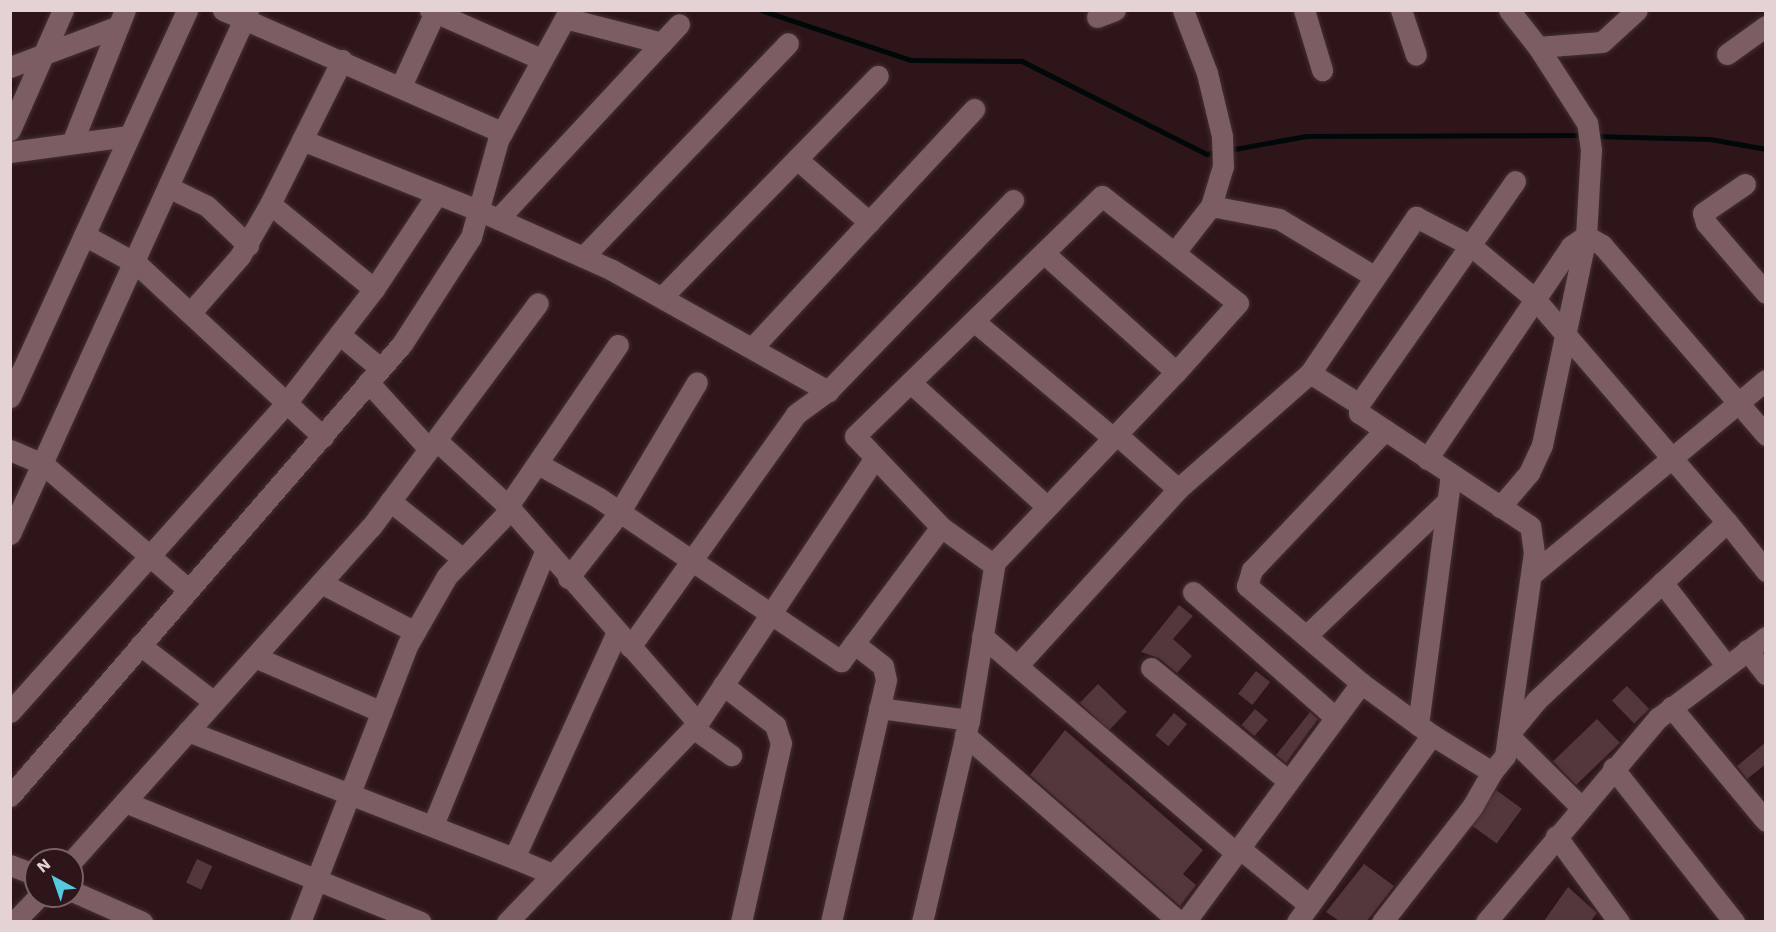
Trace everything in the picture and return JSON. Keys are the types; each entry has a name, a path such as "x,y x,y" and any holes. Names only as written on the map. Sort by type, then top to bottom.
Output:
{"street":[{"path":"10,130 63,10"},
{"path":"10,397 187,10"},
{"path":"223,10 246,15 502,132"},
{"path":"1175,252 1211,206 1223,166 1222,136 1207,73 1183,10"},
{"path":"1304,10 1322,70"},
{"path":"1401,10 1416,55"},
{"path":"1500,507 1529,473 1542,445 1586,236 1591,150 1587,123 1538,47 1509,10"},
{"path":"1538,47 1602,42 1637,10"},
{"path":"401,86 433,11 541,59"},
{"path":"10,534 136,264 246,15"},
{"path":"10,67 122,18"},
{"path":"72,143 122,18"},
{"path":"10,796 402,344 471,237 502,132 565,18 662,43"},
{"path":"498,219 679,24"},
{"path":"1727,54 1766,26"},
{"path":"583,257 788,43"},
{"path":"191,312 248,244 342,60"},
{"path":"662,297 878,76"},
{"path":"753,347 974,109"},
{"path":"10,152 129,136"},
{"path":"302,140 478,210 583,257 662,297 828,391"},
{"path":"797,159 868,222"},
{"path":"1382,921 1472,807 1492,772 1505,756 1534,553 1530,526 1359,413 1359,404 1515,181"},
{"path":"1745,184 1703,213 1706,223 1766,293"},
{"path":"170,189 207,206 248,244"},
{"path":"10,712 287,402 374,290 437,194"},
{"path":"922,921 967,728 994,565 1046,505 1176,372 1238,303 1102,196 1046,255 855,436 874,459 941,527 994,565"},
{"path":"514,858 624,640 693,564 796,414 828,391 1013,200"},
{"path":"270,204 374,290"},
{"path":"1211,206 1279,219 1374,276"},
{"path":"1018,665 1178,489 1310,373 1416,217 1470,244 1535,299 1672,456 1766,571"},
{"path":"84,235 136,264 191,312 323,437"},
{"path":"1428,459 1571,246 1586,236"},
{"path":"1586,236 1602,245 1766,435"},
{"path":"1046,255 1176,372"},
{"path":"83,848 321,583 390,501 538,303"},
{"path":"975,322 1178,489"},
{"path":"339,334 432,445 509,508 624,640 695,726 730,755"},
{"path":"300,921 320,877 382,712 415,632 447,576 509,508 540,465 618,345"},
{"path":"1310,373 1359,404"},
{"path":"1531,576 1672,456 1766,380"},
{"path":"568,578 619,513 697,382"},
{"path":"911,383 1046,505"},
{"path":"1385,430 1252,570 1247,586 1361,683 1425,730 1492,772"},
{"path":"10,450 43,464 188,589"},
{"path":"507,921 695,726 874,459"},
{"path":"540,465 619,513 841,661 941,527"},
{"path":"982,636 1237,850 1303,913 1425,730 1446,502 1451,474"},
{"path":"390,501 463,559"},
{"path":"1306,636 1446,502"},
{"path":"1508,735 1536,701 1727,522"},
{"path":"433,825 545,552"},
{"path":"1662,582 1726,665"},
{"path":"321,583 415,632"},
{"path":"1193,592 1335,717"},
{"path":"1486,921 1580,806 1671,707 1766,637"},
{"path":"831,921 886,670 854,643"},
{"path":"140,645 214,702"},
{"path":"1747,650 1766,674"},
{"path":"255,657 382,712"},
{"path":"1151,668 1287,780"},
{"path":"1185,921 1287,780 1361,683"},
{"path":"723,685 775,725 781,742 741,921"},
{"path":"1671,707 1766,821"},
{"path":"879,708 967,728 1179,921"},
{"path":"188,731 352,792 552,874"},
{"path":"1508,735 1580,806"},
{"path":"1613,768 1734,921"},
{"path":"124,802 320,877 421,921"},
{"path":"1556,836 1609,917"},
{"path":"84,896 141,921"},
{"path":"14,921 27,908"}],"building":[{"path":"1179,605 1193,616 1173,639 1192,656 1177,673 1159,658 1141,652"},
{"path":"1256,671 1270,682 1252,705 1238,694"},
{"path":"1098,684 1127,712 1109,730 1080,703"},
{"path":"1627,686 1649,709 1634,724 1612,701"},
{"path":"1255,709 1268,720 1255,736 1242,725"},
{"path":"1310,712 1318,719 1286,763 1276,755"},
{"path":"1174,713 1187,724 1168,746 1155,735"},
{"path":"1597,719 1620,743 1576,785 1553,761"},
{"path":"1065,730 1203,850 1183,874 1196,885 1180,906 1030,775"},
{"path":"1766,742 1766,764 1747,779 1737,766"},
{"path":"1496,790 1522,809 1497,844 1471,825"},
{"path":"197,859 212,866 201,890 186,883"},
{"path":"1364,864 1394,886 1367,921 1339,921 1326,912"},
{"path":"1568,887 1597,913 1591,921 1544,921"}],"waterway":[{"path":"761,10 911,60 1022,61 1207,154 1217,152"},
{"path":"1229,150 1306,136 1582,135"},
{"path":"1593,136 1710,139 1766,149"}]}
